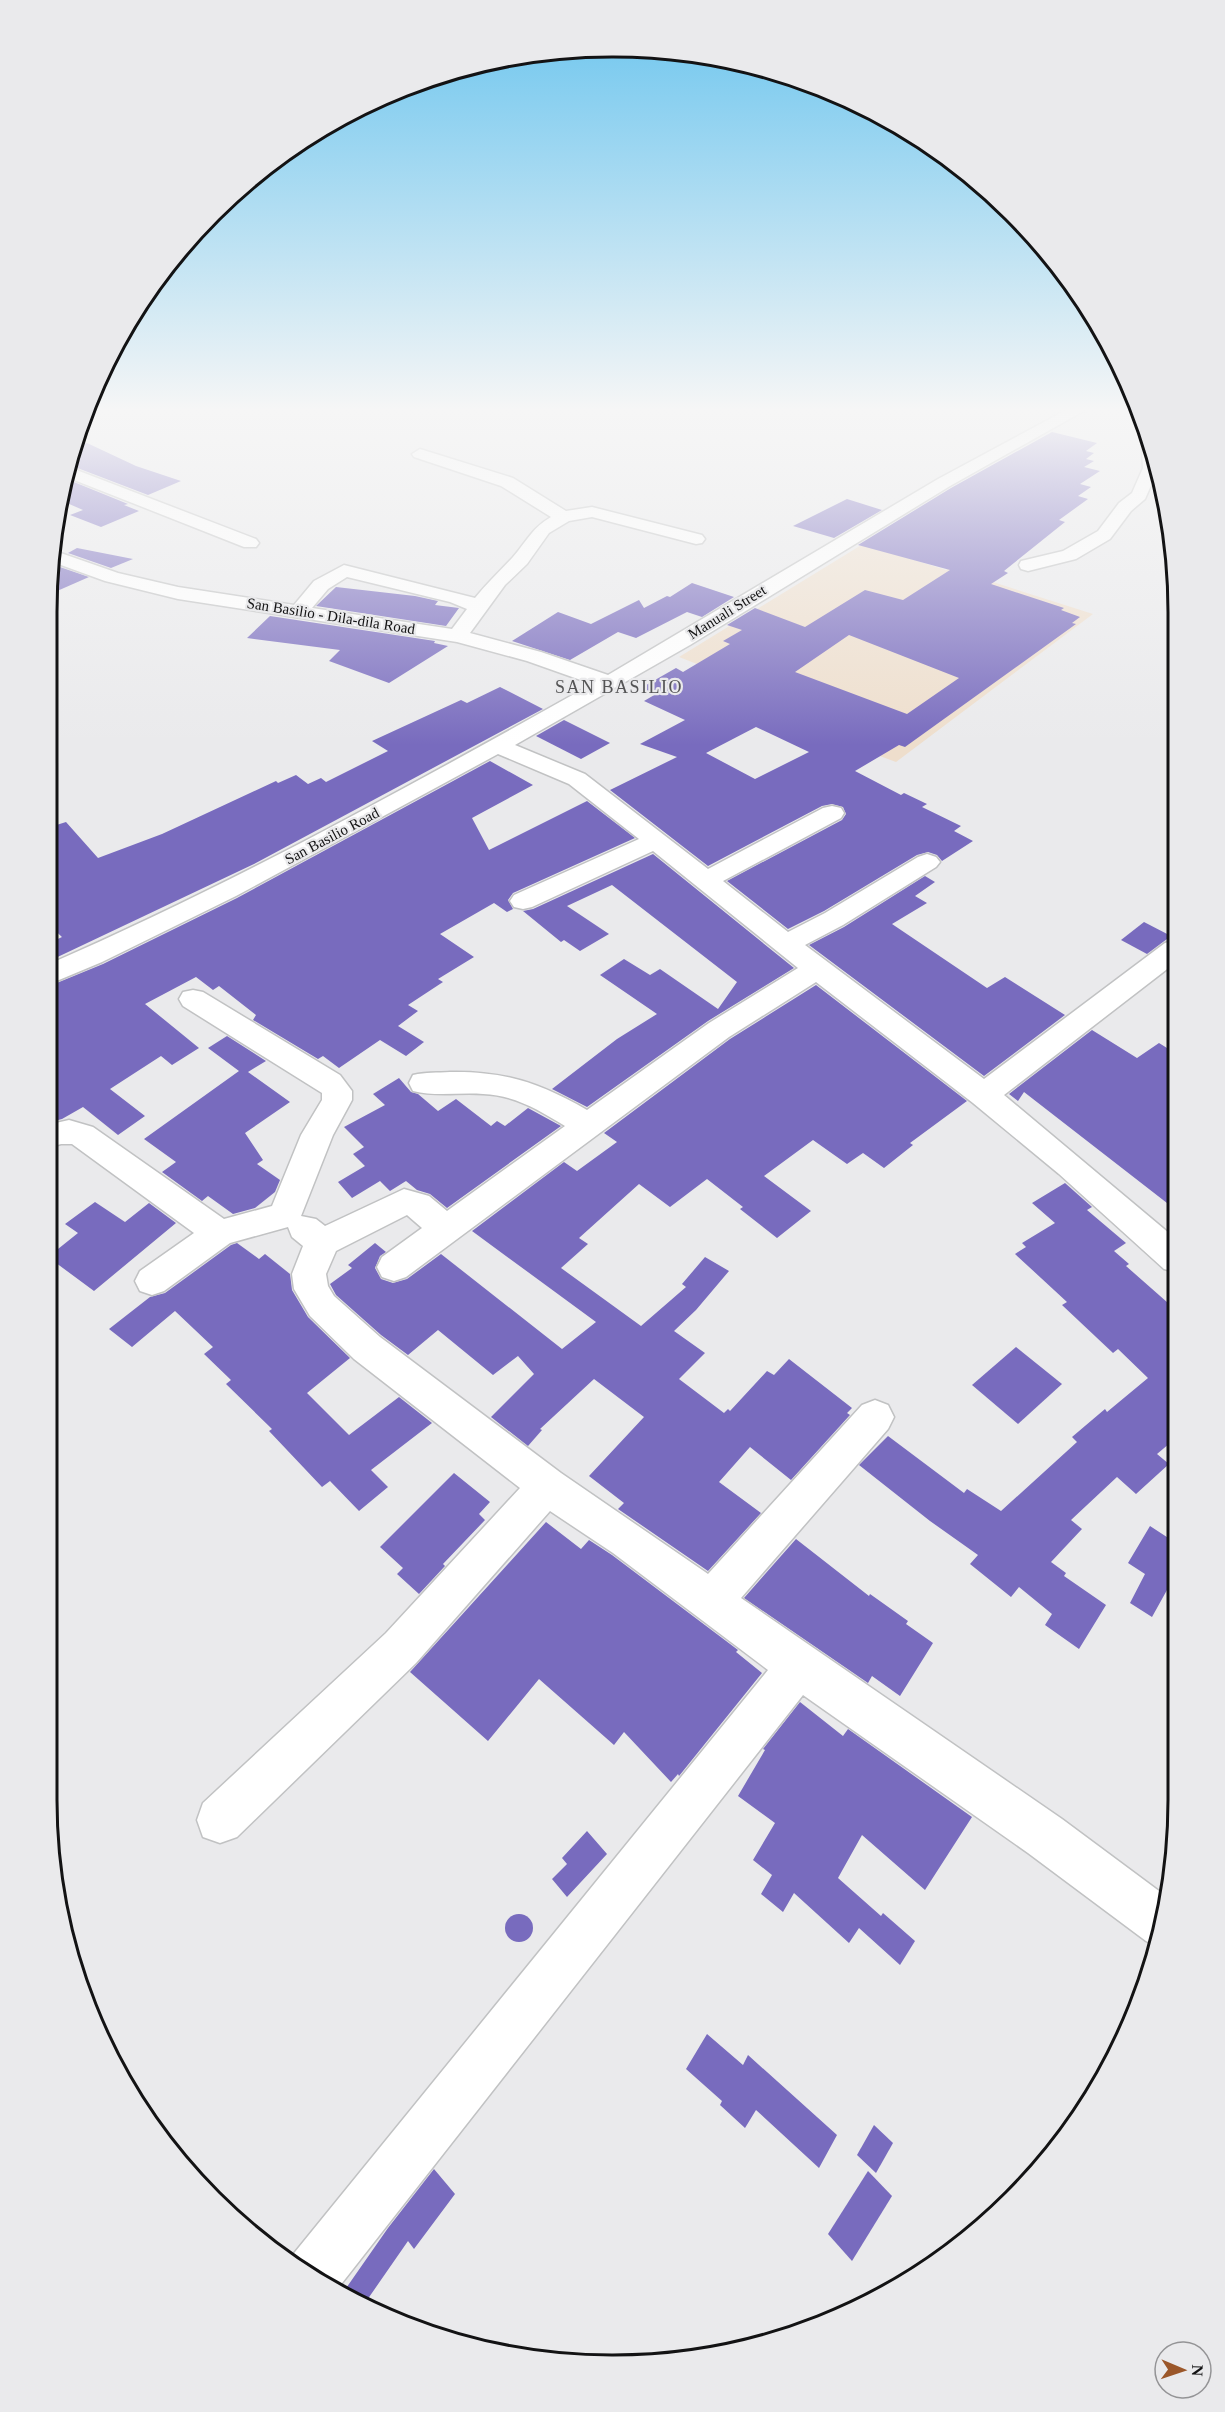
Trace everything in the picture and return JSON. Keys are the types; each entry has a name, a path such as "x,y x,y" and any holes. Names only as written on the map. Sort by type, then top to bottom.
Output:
{"street":[{"path":"192,521 250,543"},
{"path":"457,636 498,581 520,560 543,528 557,521"},
{"path":"625,521 696,539"},
{"name":"Manuali Street","path":"610,682 883,521"},
{"path":"1028,566 1069,555 1104,534 1114,521"},
{"name":"San Basilio - Dila-dila Road","path":"60,558 112,577 178,593 457,636 544,658 610,682"},
{"path":"299,610 321,585 344,571 457,598 479,607"},
{"name":"San Basilio Road","path":"57,971 222,895 498,746 610,682"},
{"path":"498,746 577,779 817,969 984,1095 1070,1166 1168,1252"},
{"path":"706,880 832,813"},
{"path":"523,901 656,840"},
{"path":"786,944 834,919 927,862"},
{"path":"984,1095 1168,955"},
{"path":"394,1267 718,1030 817,969"},
{"path":"193,999 329,1082 337,1091 337,1100 317,1135 285,1215"},
{"path":"424,1083 497,1085 517,1088 545,1100 588,1125"},
{"path":"57,1132 71,1131 82,1135 219,1233"},
{"path":"443,1230 425,1208 404,1202 322,1242 309,1274 311,1289 322,1306 367,1348 547,1486 627,1540 799,1666 1045,1836 1155,1918"},
{"path":"152,1281 219,1233 285,1215"},
{"path":"285,1215 322,1242"},
{"path":"710,1602 875,1417"},
{"path":"219,1821 401,1648 547,1486"},
{"path":"318,2270 799,1666"}],"shaded area":[{"path":"863,544 946,570 949,568 1093,614 896,762 812,731 831,716 679,657"}],"building":[{"path":"84,521 116,521 101,527"},
{"path":"804,521 864,521 834,538 793,526"},
{"path":"898,521 1061,521 1065,522 1004,571 1008,573 991,584 1064,608 1061,610 1080,617 1072,623 1076,624 905,747 899,745 855,771 901,795 904,793 927,804 922,807 961,826 954,831 973,841 942,861 937,855 928,852 917,855 824,911 788,929 727,881 842,820 846,814 843,807 832,804 822,806 708,866 610,790 677,757 640,744 685,720 644,701 656,694 641,688 676,668 683,672 730,644 723,641 742,630 727,625 755,608 805,627 865,590 903,600 950,570 858,545","holes":["849,635 959,678 907,714 795,672","756,727 809,752 755,779 706,753"]},
{"path":"77,548 133,559 111,568 68,553"},
{"path":"59,567 89,577 58,591"},
{"path":"692,583 734,597 702,617 687,612 636,638 618,632 570,660 512,641 558,612 591,624 639,600 644,608 667,596 670,597"},
{"path":"336,587 415,596 438,601 435,605 459,608 446,626 316,606"},
{"path":"270,616 435,641 434,643 448,646 389,683 329,661 340,650 247,638"},
{"path":"500,687 543,709 254,864 57,957 57,939 62,937 57,932 57,825 66,822 98,858 162,834 276,781 278,783 296,775 308,784 321,778 326,782 388,751 372,741 461,700 467,703"},
{"path":"564,720 610,743 581,759 536,736"},
{"path":"490,761 533,785 472,818 489,850 587,801 635,838 513,893 508,900 513,909 507,912 494,903 440,934 474,957 438,979 443,982 408,1005 418,1011 398,1026 424,1042 406,1056 380,1040 339,1068 323,1056 318,1059 253,1020 256,1015 219,986 213,990 196,977 145,1004 199,1048 172,1065 161,1056 110,1089 145,1116 118,1135 83,1107 57,1120 57,983 103,964 237,898"},
{"path":"653,854 794,968 708,1021 587,1107 552,1089 617,1039 657,1014 600,975 624,959 650,975 660,969 718,1009 737,982 612,885 567,906 609,934 580,951 564,940 561,942 523,911 533,909"},
{"path":"925,876 935,882 915,896 927,903 892,924 987,988 1005,977 1065,1015 984,1076 809,945 844,927"},
{"path":"1144,922 1168,934 1168,938 1147,954 1121,940"},
{"path":"816,985 967,1101 910,1143 913,1145 884,1168 863,1153 847,1164 813,1140 764,1176 811,1211 777,1238 707,1179 670,1207 639,1184 579,1238 588,1244 561,1268 641,1326 686,1287 682,1284 705,1257 729,1271 696,1310 674,1331 705,1353 679,1379 724,1413 728,1409 730,1411 767,1371 774,1375 789,1359 852,1408 847,1413 850,1415 791,1480 750,1447 719,1482 761,1513 708,1571 618,1509 624,1503 589,1476 644,1417 594,1379 540,1429 542,1430 528,1446 491,1417 534,1374 518,1356 493,1375 438,1330 408,1355 381,1335 336,1295 330,1284 352,1268 348,1265 375,1243 386,1252 380,1256 375,1268 381,1279 393,1283 407,1279 441,1254 562,1349 596,1322 472,1231 564,1162 577,1171 617,1142 604,1133 730,1039"},
{"path":"1092,1030 1137,1058 1159,1043 1168,1049 1168,1204 1024,1092 1018,1101 1009,1094"},
{"path":"227,1036 266,1061 248,1072 290,1102 245,1133 263,1160 257,1164 280,1180 275,1192 255,1208 233,1214 208,1196 202,1201 162,1172 176,1162 144,1139 239,1071 208,1048"},
{"path":"399,1078 411,1092 418,1094 438,1111 456,1099 491,1126 497,1121 505,1126 528,1108 561,1126 447,1208 430,1194 417,1190 406,1181 390,1191 380,1181 352,1198 338,1182 365,1166 353,1154 364,1147 344,1127 385,1105 373,1094"},
{"path":"1065,1183 1092,1207 1087,1210 1126,1243 1114,1251 1129,1264 1126,1266 1168,1303 1168,1445 1157,1454 1168,1465 1136,1494 1117,1477 1071,1520 1082,1529 1051,1562 1066,1573 1064,1576 1106,1605 1079,1649 1045,1625 1052,1614 1019,1587 1011,1597 970,1564 978,1555 930,1521 859,1465 888,1436 964,1493 967,1489 1001,1511 1077,1442 1072,1437 1105,1409 1107,1412 1148,1378 1118,1349 1113,1353 1062,1305 1067,1302 1015,1254 1026,1247 1022,1243 1055,1223 1032,1203"},
{"path":"95,1202 125,1222 149,1203 176,1223 94,1291 57,1264 57,1250 78,1233 65,1224"},
{"path":"237,1243 259,1259 265,1254 290,1274 292,1290 308,1317 350,1358 307,1393 349,1435 399,1397 432,1423 371,1470 388,1487 359,1511 330,1481 322,1487 269,1431 272,1429 226,1384 231,1380 204,1354 213,1347 175,1311 132,1347 109,1329 150,1297 165,1293"},
{"path":"1016,1347 1062,1384 1018,1424 972,1385"},
{"path":"454,1473 490,1502 479,1514 485,1520 443,1564 445,1566 419,1594 397,1574 403,1568 380,1547"},
{"path":"546,1522 581,1549 589,1540 612,1555 738,1650 736,1652 762,1673 679,1776 678,1774 671,1782 624,1732 614,1745 539,1679 488,1741 410,1672"},
{"path":"1150,1526 1168,1538 1168,1588 1152,1617 1130,1603 1145,1574 1128,1563"},
{"path":"796,1539 869,1596 870,1594 908,1621 906,1624 933,1643 900,1696 872,1676 868,1683 744,1598"},
{"path":"800,1702 843,1736 848,1729 972,1817 925,1890 862,1835 838,1878 881,1916 883,1913 915,1941 900,1965 859,1928 849,1943 794,1893 783,1912 761,1894 772,1875 753,1860 775,1823 738,1796 765,1750 763,1749"},
{"path":"587,1831 607,1854 567,1897 552,1879 567,1864 562,1858"},
{"path":"519,1914 529,1918 533,1928 529,1938 519,1942 509,1938 505,1928 509,1918"},
{"path":"707,2034 743,2065 748,2055 837,2135 819,2168 756,2110 745,2128 720,2105 722,2101 686,2069"},
{"path":"874,2125 893,2143 876,2173 857,2155"},
{"path":"434,2169 455,2194 414,2249 408,2241 368,2299 347,2287 388,2228"},
{"path":"868,2171 892,2196 852,2261 828,2234"}],"district":[{"name":"SAN BASILIO","path":"619,687"}]}
